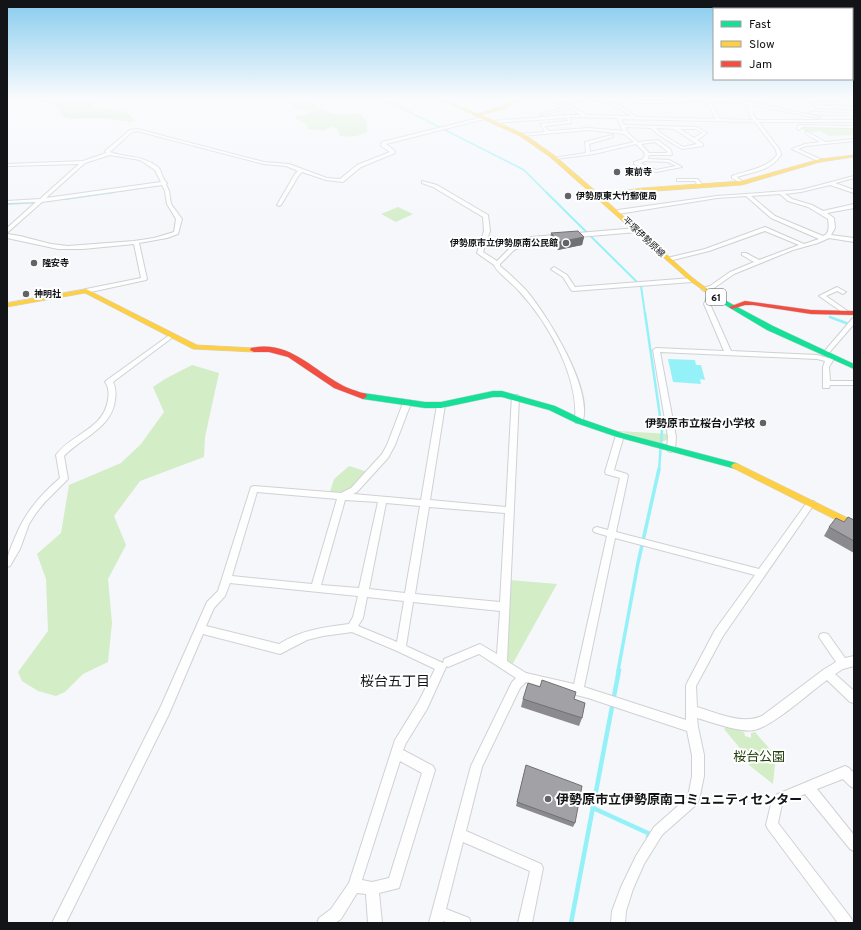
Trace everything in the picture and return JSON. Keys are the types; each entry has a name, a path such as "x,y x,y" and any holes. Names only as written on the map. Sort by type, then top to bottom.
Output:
{"street":[{"path":"108,154 108,150 117,142"},
{"path":"181,142 264,163 287,165 326,179 341,181 359,166 393,152 383,145 386,142"},
{"name":"平塚伊勢原線","path":"533,142 555,158 704,289 732,307 828,357 854,367"},
{"path":"588,154 587,143 590,142"},
{"path":"555,158 588,154 642,142"},
{"path":"647,154 670,154 669,150 658,142"},
{"path":"673,142 682,148 701,145 697,142"},
{"path":"742,183 734,177 760,170 771,165 779,155 778,150 772,142"},
{"path":"820,161 794,149 830,142"},
{"path":"636,143 646,150 647,154"},
{"path":"7,165 83,162 108,154 141,159 157,169 165,183 169,204 179,219 178,230 172,236 84,248 62,248 19,237 7,236"},
{"path":"644,160 669,161 680,168 656,171 636,162 644,160 647,154"},
{"path":"679,180 742,183 820,161 854,156"},
{"path":"7,231 43,200 83,162"},
{"path":"279,205 297,174 302,170"},
{"path":"618,212 717,197 782,194 800,191 854,177"},
{"path":"599,196 697,181"},
{"path":"424,182 454,197 486,216 487,231 480,253 497,264 497,267 510,276 529,299 562,350 578,390 580,407 579,421"},
{"path":"7,202 43,200 165,183"},
{"path":"830,183 854,192"},
{"path":"704,289 712,287 732,273 816,242 825,237 832,228 831,218 803,204 790,200 782,194"},
{"path":"747,195 773,217 825,237 854,240"},
{"path":"822,213 854,206"},
{"path":"669,259 707,250 765,229 803,246"},
{"path":"497,264 512,249 531,239 637,230"},
{"path":"7,305 144,279 136,241"},
{"path":"744,254 759,262"},
{"path":"554,269 565,276 573,289 692,280"},
{"path":"838,290 822,296 850,313"},
{"path":"86,291 171,336 196,347 242,351 262,350 282,352 299,358 338,386 364,396 407,403 441,405 493,394 515,397 552,408 579,421 620,435 728,463 854,525"},
{"path":"715,296 709,298 707,304 728,353"},
{"path":"732,307 745,303 753,303 811,312 850,313"},
{"path":"854,320 828,357 826,367 826,385 854,384"},
{"path":"7,563 12,557 26,523 36,506 64,479 60,455 66,446 106,420 112,407 112,386 109,382 171,336"},
{"path":"671,449 672,437 656,350 828,357"},
{"path":"502,663 515,397"},
{"path":"316,587 342,496 354,490 385,456 391,445 407,403"},
{"path":"401,648 441,405"},
{"path":"578,691 624,476 609,472 620,435"},
{"path":"59,923 165,710 210,605 222,593 254,488 509,510"},
{"path":"352,628 358,618 383,499"},
{"path":"618,923 619,911 627,887 640,860 658,831 693,800 698,776 698,755 692,727 691,686 719,633 811,503"},
{"path":"597,530 761,573"},
{"path":"226,579 505,607"},
{"path":"200,629 280,648 295,638 318,631 352,628 401,648 441,667 423,705 401,740 354,886 336,914 324,923"},
{"path":"824,637 843,664"},
{"path":"448,662 480,649 524,677 615,701 692,727"},
{"path":"692,711 742,725 754,725 766,720 827,673 843,664 854,661"},
{"path":"827,673 854,698"},
{"path":"464,923 437,918 476,766 516,685 524,677"},
{"path":"354,886 372,888 394,883 429,770 397,753"},
{"path":"846,923 772,825 777,800 846,772 854,782"},
{"path":"808,788 854,845"},
{"path":"459,834 537,868 525,923"},
{"path":"372,888 375,923"}],"green space":[{"path":"398,207 413,214 396,222 381,214"},
{"path":"192,365 219,373 205,437 204,457 140,481 114,516 126,545 108,579 112,623 108,662 83,674 65,692 56,696 38,691 22,681 18,672 48,631 46,579 37,554 61,533 69,485 121,463 141,444 164,412 153,387"},
{"path":"619,431 669,434 669,439 659,443"},
{"path":"349,466 368,472 351,488 342,492 330,492 334,479"},
{"path":"509,580 557,584 512,665 505,663"},
{"name":"桜台公園","path":"726,727 744,732 745,736 751,738 751,733 755,732 781,762 775,764 773,784 749,765 739,747 724,729"}],"water":[{"path":"668,359 695,360 696,365 701,365 705,380 700,379 701,384 673,382"}],"building":[{"path":"578,231 584,237 559,242 551,233"},
{"path":"848,517 854,520 854,541 829,527 836,518 844,522"},
{"path":"542,680 576,692 574,699 585,703 582,718 523,699 528,683 540,687"},
{"name":"伊勢原市立伊勢原南コミュニティセンター","path":"526,765 582,786 575,823 517,802"}],"waterway":[{"path":"470,142 524,170 546,192"},
{"path":"107,193 162,185"},
{"path":"107,193 114,192"},
{"path":"546,192 641,286 645,314"},
{"path":"65,199 107,193"},
{"path":"7,204 39,202"},
{"path":"645,313 662,430 659,470"},
{"path":"830,317 854,326"},
{"path":"618,671 638,563 659,469"},
{"path":"571,923 619,670"},
{"path":"593,808 650,834 648,837"}],"traffic: fast":[{"path":"717,298 770,328 854,367"},
{"path":"363,396 425,405 441,405 493,394 502,394 552,408 579,421 620,435 736,466"}],"traffic: slow":[{"path":"533,142 552,156 692,280 717,298"},
{"path":"599,196 642,190 742,183 820,161 854,156"},
{"path":"7,305 86,291 196,347 254,350"},
{"path":"736,466 854,525"}],"traffic: jam":[{"path":"732,307 745,303 753,303 811,312 854,313"},
{"path":"254,350 269,350 290,355 308,365 337,386 363,396"}],"place":[{"name":"東前寺","path":"617,172"},
{"name":"伊勢原東大竹郵便局","path":"568,196"},
{"name":"伊勢原市立伊勢原南公民館","path":"566,243"},
{"name":"隆安寺","path":"34,263"},
{"name":"神明社","path":"26,294"},
{"name":"伊勢原市立桜台小学校","path":"763,423"},
{"name":"伊勢原市立伊勢原南コミュニティセンター","path":"548,799"}],"district":[{"name":"桜台五丁目","path":"395,681"}]}
